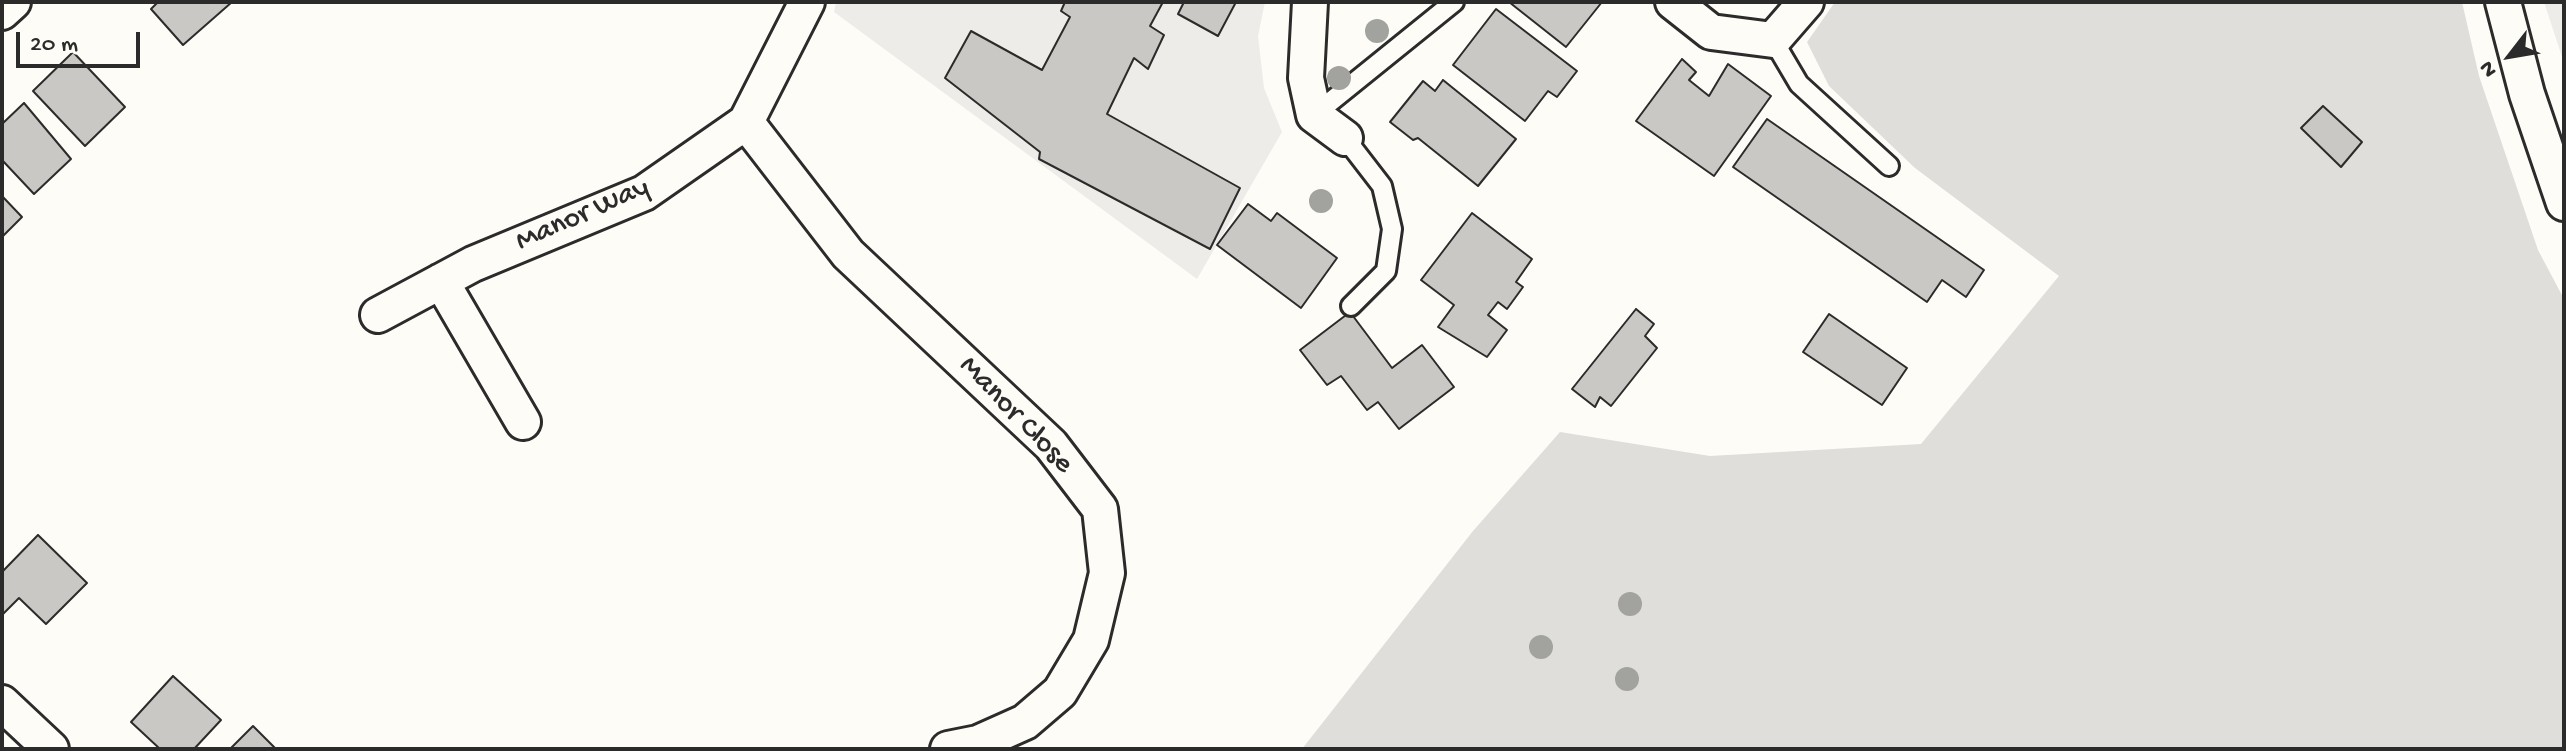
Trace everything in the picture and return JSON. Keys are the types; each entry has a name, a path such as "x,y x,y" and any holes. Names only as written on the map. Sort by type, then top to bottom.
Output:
{"street":[{"path":"2,12 13,2"},
{"name":"Manor Way","path":"378,315 473,264 644,193 746,122 807,2"},
{"path":"1310,2 1306,78 1314,115 1345,138"},
{"path":"1673,2 1711,32 1773,40 1806,2"},
{"path":"2503,2 2527,94 2564,203"},
{"name":"Manor Close","path":"746,122 848,254 1051,445 1100,509 1107,573 1091,640 1060,692 1025,722 978,743 948,749"},
{"path":"441,281 523,422"},
{"path":"2,703 51,749"}],"lane":[{"path":"1314,115 1454,2"},
{"path":"1773,40 1799,84 1889,166"},
{"path":"1345,138 1382,186 1392,229 1386,271 1351,306"}],"shaded area":[{"path":"836,2 1265,2 1258,36 1264,88 1282,132 1197,279 834,12"},
{"path":"1835,2 2462,2 2479,76 2538,250 2564,299 2564,749 1302,749 1473,531 1560,432 1710,456 1921,444 2059,276 1915,168 1829,86 1807,42"},
{"path":"2544,2 2564,2 2564,63"}],"building":[{"path":"158,2 232,2 183,45 151,9"},
{"path":"1065,2 1163,2 1150,26 1164,35 1148,69 1134,58 1107,114 1240,188 1210,249 1039,159 1040,152 945,78 971,31 1042,70 1070,17 1061,11"},
{"path":"1184,2 1236,2 1218,36 1178,14"},
{"path":"1509,2 1602,2 1566,47"},
{"path":"1496,9 1577,71 1557,97 1548,91 1525,121 1453,65"},
{"path":"73,52 125,107 85,146 33,91"},
{"path":"1682,59 1696,72 1689,80 1709,96 1728,64 1771,96 1714,176 1636,121"},
{"path":"1443,80 1516,139 1478,186 1418,138 1413,140 1390,122 1423,81 1435,91"},
{"path":"24,103 71,159 34,194 2,160 2,124"},
{"path":"2323,106 2362,142 2341,167 2301,128"},
{"path":"1767,119 1984,270 1966,297 1942,280 1927,302 1733,167"},
{"path":"2,196 22,217 2,237"},
{"path":"1248,204 1271,221 1277,213 1337,258 1301,308 1217,245"},
{"path":"1472,213 1532,259 1516,282 1523,287 1507,309 1498,302 1488,315 1507,330 1487,357 1438,327 1454,305 1421,280"},
{"path":"1636,309 1654,324 1645,336 1657,348 1611,406 1600,397 1595,407 1572,389"},
{"path":"1350,312 1392,368 1422,345 1454,387 1399,429 1378,402 1367,410 1341,376 1327,385 1300,350"},
{"path":"1829,314 1907,368 1882,405 1803,352"},
{"path":"38,535 87,583 46,624 19,598 2,615 2,572"},
{"path":"173,676 221,720 194,749 160,749 131,722"},
{"path":"253,726 276,749 230,749"}]}
